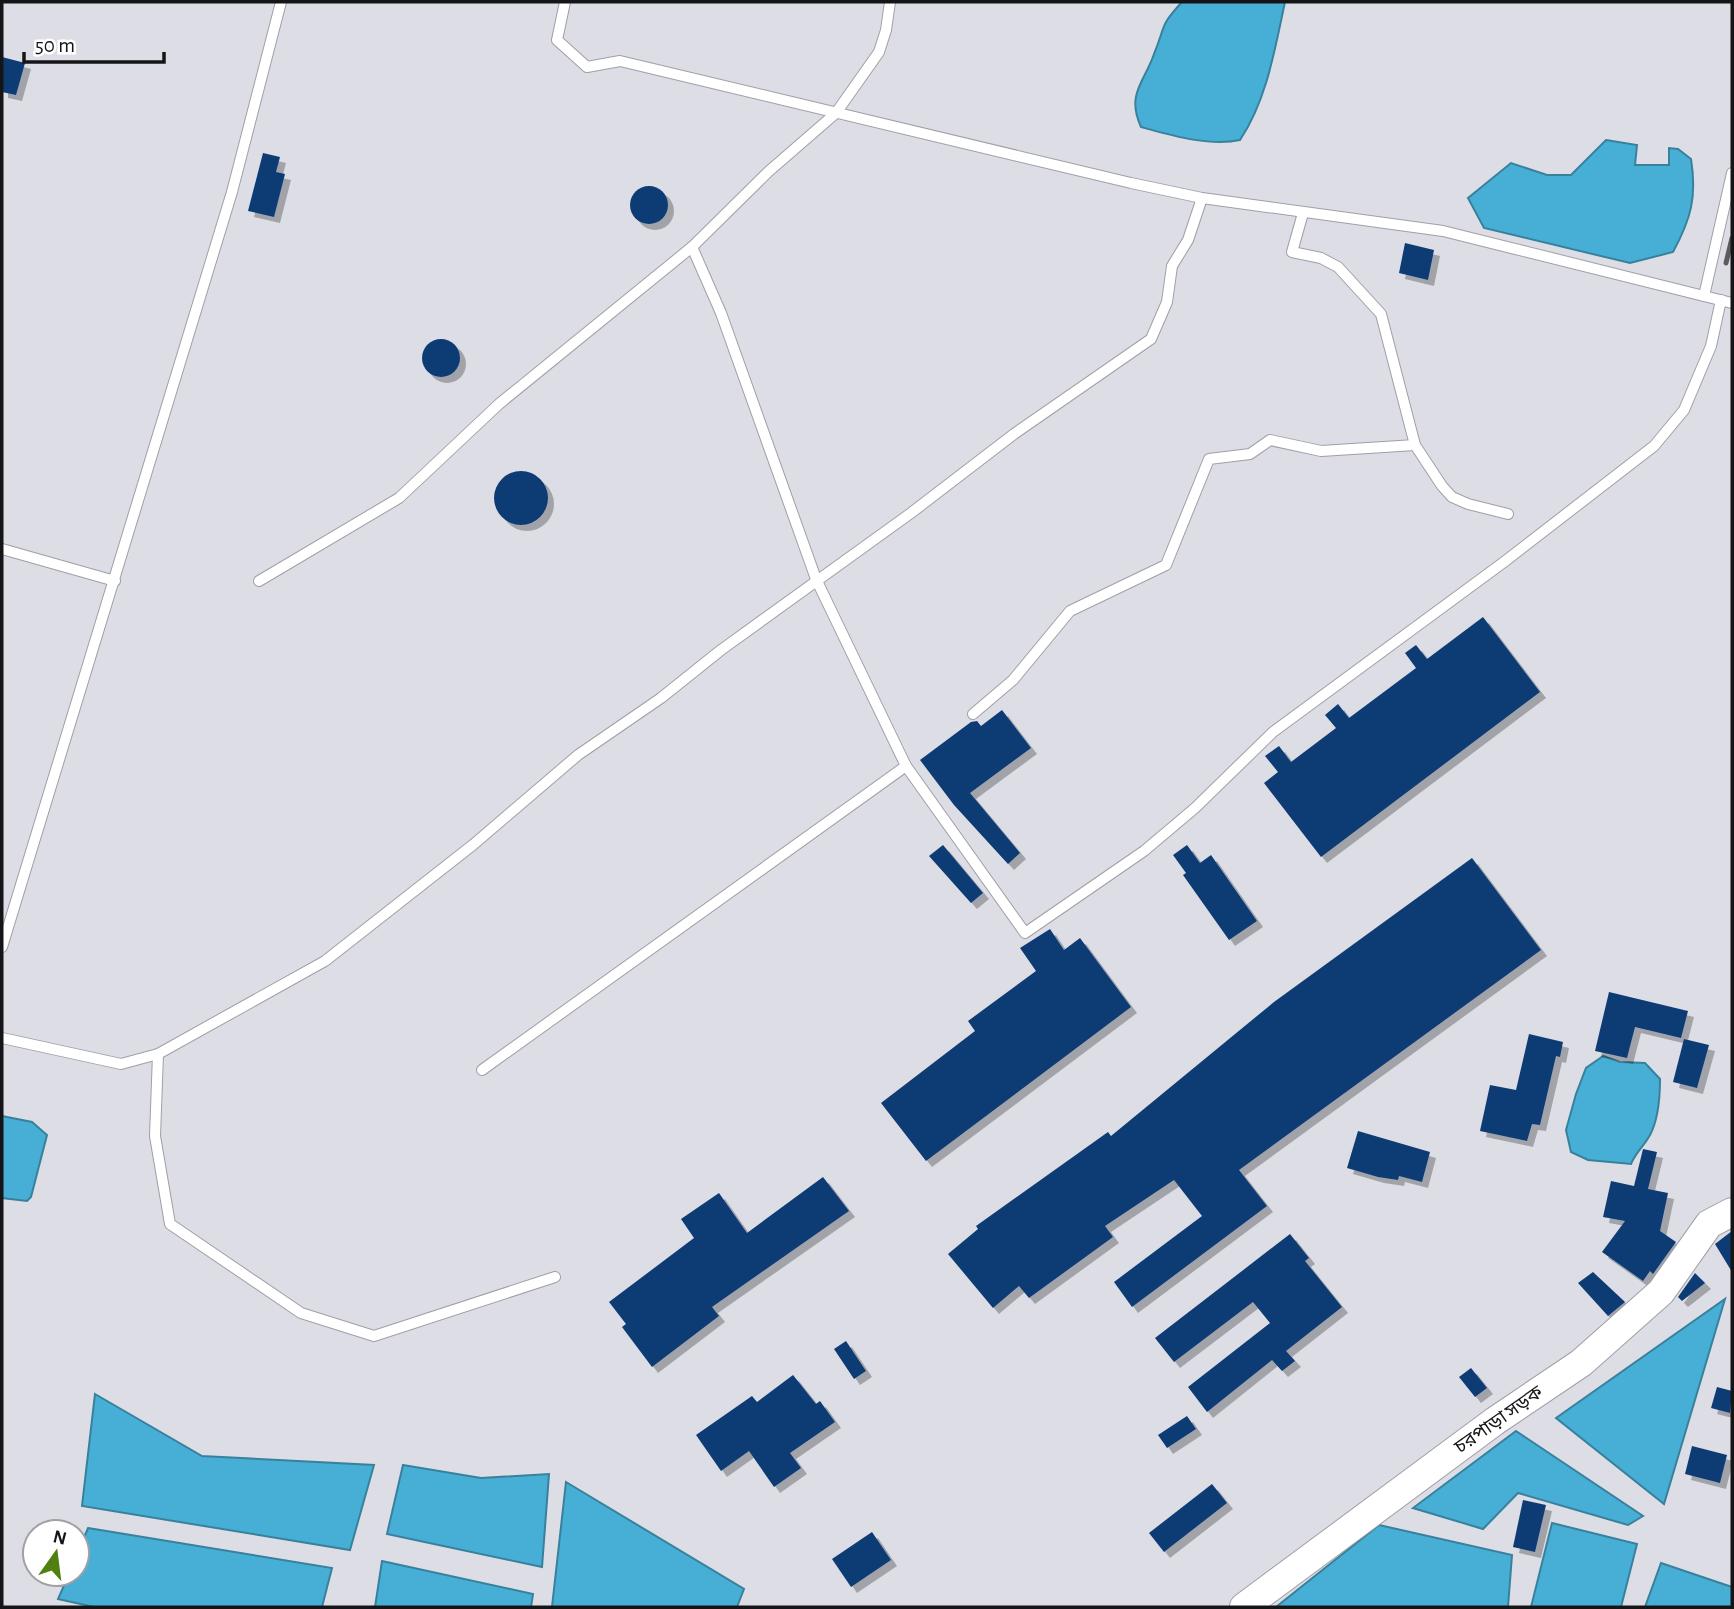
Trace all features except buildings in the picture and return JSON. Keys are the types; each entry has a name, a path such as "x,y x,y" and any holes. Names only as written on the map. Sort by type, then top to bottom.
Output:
{"street":[{"name":"চরপাড়া সড়ক","path":"1244,1607 1495,1421 1581,1363 1661,1292 1709,1224 1732,1212"}],"lane":[{"path":"2,947 232,192 281,2"},
{"path":"565,2 557,40 587,67 620,61 1202,198 1443,231 1727,302 1712,346 1684,410 1654,446 1504,562 1273,732 1195,808 1144,851 1025,933 906,765 816,579 721,313 692,247"},
{"path":"259,580 399,498 499,404 692,247 768,172 836,113 879,52 886,30 890,2"},
{"path":"1704,296 1732,173"},
{"path":"2,1038 121,1064 158,1054 325,961 474,844 578,755 661,698 816,579 911,513 1014,434 1151,339 1167,302 1172,266 1188,240 1202,198"},
{"path":"1303,213 1292,252 1321,258 1338,267 1381,314 1415,445 1431,472 1452,497 1508,514"},
{"path":"973,714 1013,680 1070,611 1166,565 1209,459 1250,454 1270,440 1321,451 1415,445"},
{"path":"2,549 115,581"},
{"path":"482,1070 906,765"},
{"path":"158,1054 155,1136 170,1224 301,1313 374,1336 555,1277"}],"water":[{"path":"1182,2 1285,2 1263,91 1240,140 1203,141 1141,127 1135,106 1138,89 1166,22"},
{"path":"1606,140 1637,145 1635,165 1669,165 1669,148 1678,149 1691,159 1691,207 1673,252 1630,263 1484,228 1468,198 1511,163 1547,175 1571,175"},
{"path":"1603,1056 1620,1062 1645,1063 1660,1079 1653,1129 1631,1164 1588,1160 1571,1152 1566,1130 1576,1094 1586,1068"},
{"path":"2,1116 32,1122 47,1135 31,1197 27,1201 2,1198"},
{"path":"1725,1299 1664,1504 1556,1418"},
{"path":"95,1394 202,1456 374,1465 350,1550 82,1506"},
{"path":"1516,1431 1643,1516 1628,1525 1518,1493 1483,1529 1413,1508"},
{"path":"403,1465 481,1478 549,1474 542,1567 387,1534"},
{"path":"566,1482 744,1589 737,1607 552,1607"},
{"path":"1552,1523 1637,1544 1621,1607 1531,1607"},
{"path":"1379,1525 1512,1555 1508,1607 1276,1607"},
{"path":"91,1528 332,1568 322,1607 94,1607 58,1599 63,1588 91,1588"},
{"path":"382,1561 533,1594 531,1607 375,1607"},
{"path":"1661,1563 1732,1587 1732,1607 1645,1607"}],"railway":[{"path":"1726,263 1732,238"}]}
